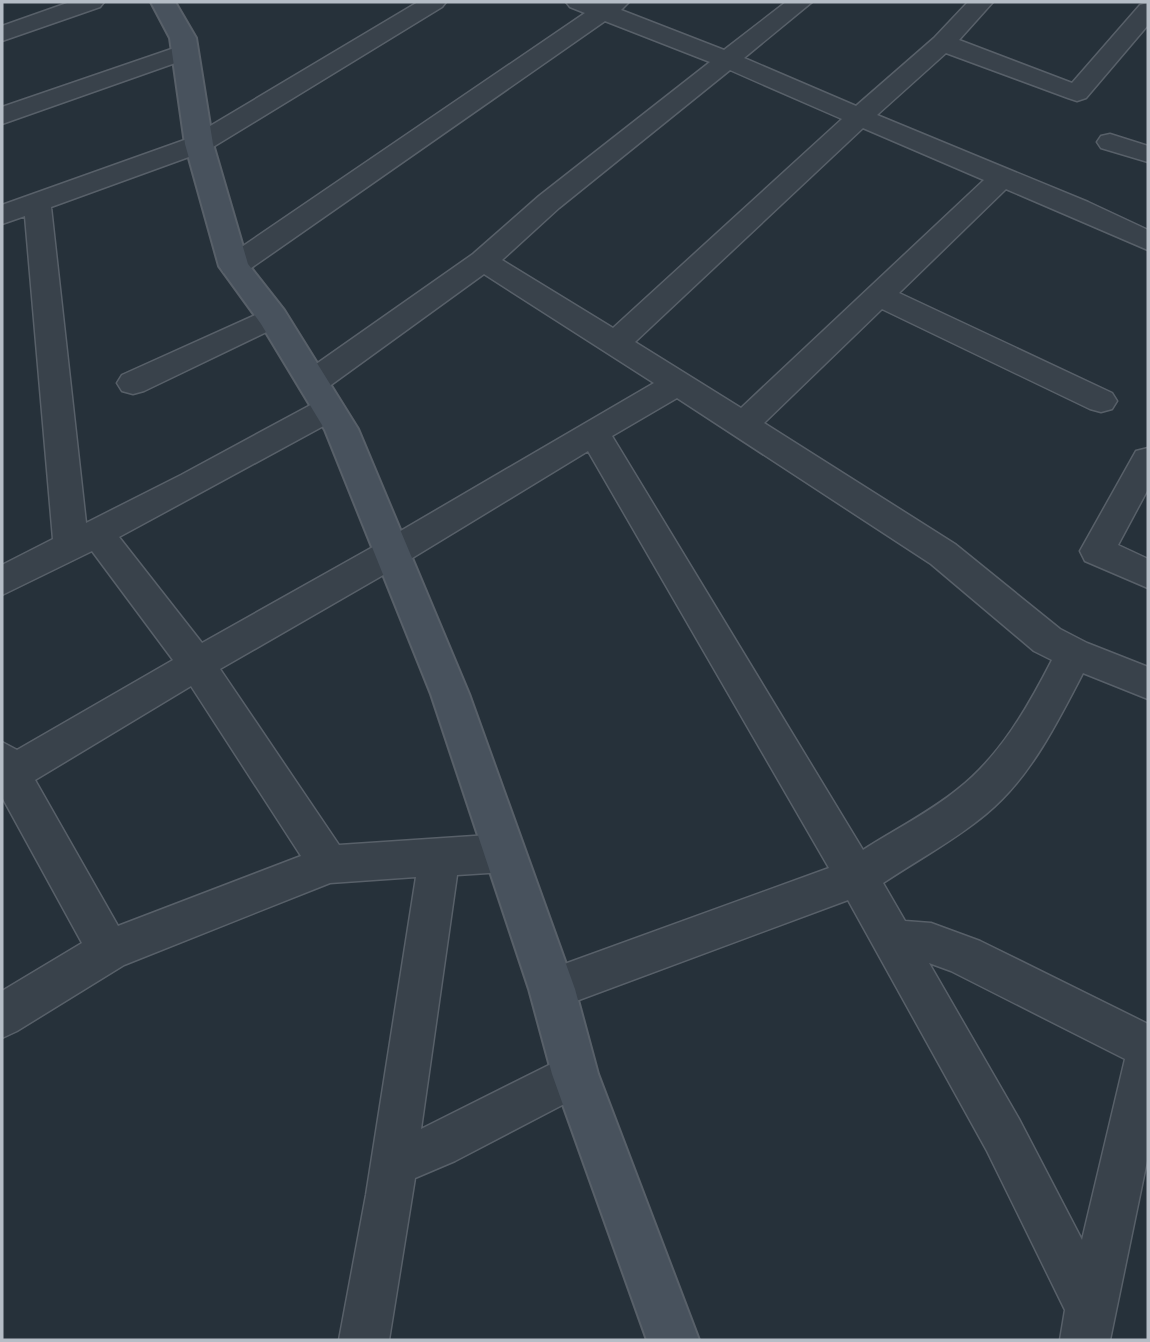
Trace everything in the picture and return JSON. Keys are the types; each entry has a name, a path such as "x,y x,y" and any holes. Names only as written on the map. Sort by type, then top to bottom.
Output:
{"street":[{"path":"2,34 92,2"},
{"path":"163,2 183,38 199,144 234,265 273,317 341,429 450,694 552,989 575,1074 673,1340"},
{"path":"2,215 199,144 434,2"},
{"path":"579,2 610,7 859,117 1078,208 1148,242"},
{"path":"2,581 84,540 321,396 483,261 549,202 800,2"},
{"path":"615,343 943,43 981,2"},
{"path":"234,265 610,7"},
{"path":"943,43 1077,93 1148,10"},
{"path":"2,116 186,51"},
{"path":"1111,142 1148,154"},
{"path":"743,425 1002,178"},
{"path":"37,201 84,540 197,664 329,864"},
{"path":"483,261 943,554 1046,640 1148,684"},
{"path":"879,296 1101,401"},
{"path":"133,383 273,317"},
{"path":"109,950 5,771 392,553 677,383"},
{"path":"594,432 816,812 857,877 1003,1135 1087,1324"},
{"path":"1148,460 1097,551 1148,574"},
{"path":"552,989 857,877 972,802 1005,769 1043,714 1074,654"},
{"path":"2,1016 109,950 329,864 504,853"},
{"path":"364,1340 390,1195 439,857"},
{"path":"893,941 931,943 965,956 1148,1047"},
{"path":"1087,1324 1136,1162 1148,1056"},
{"path":"393,1163 439,1145 575,1074"}]}
